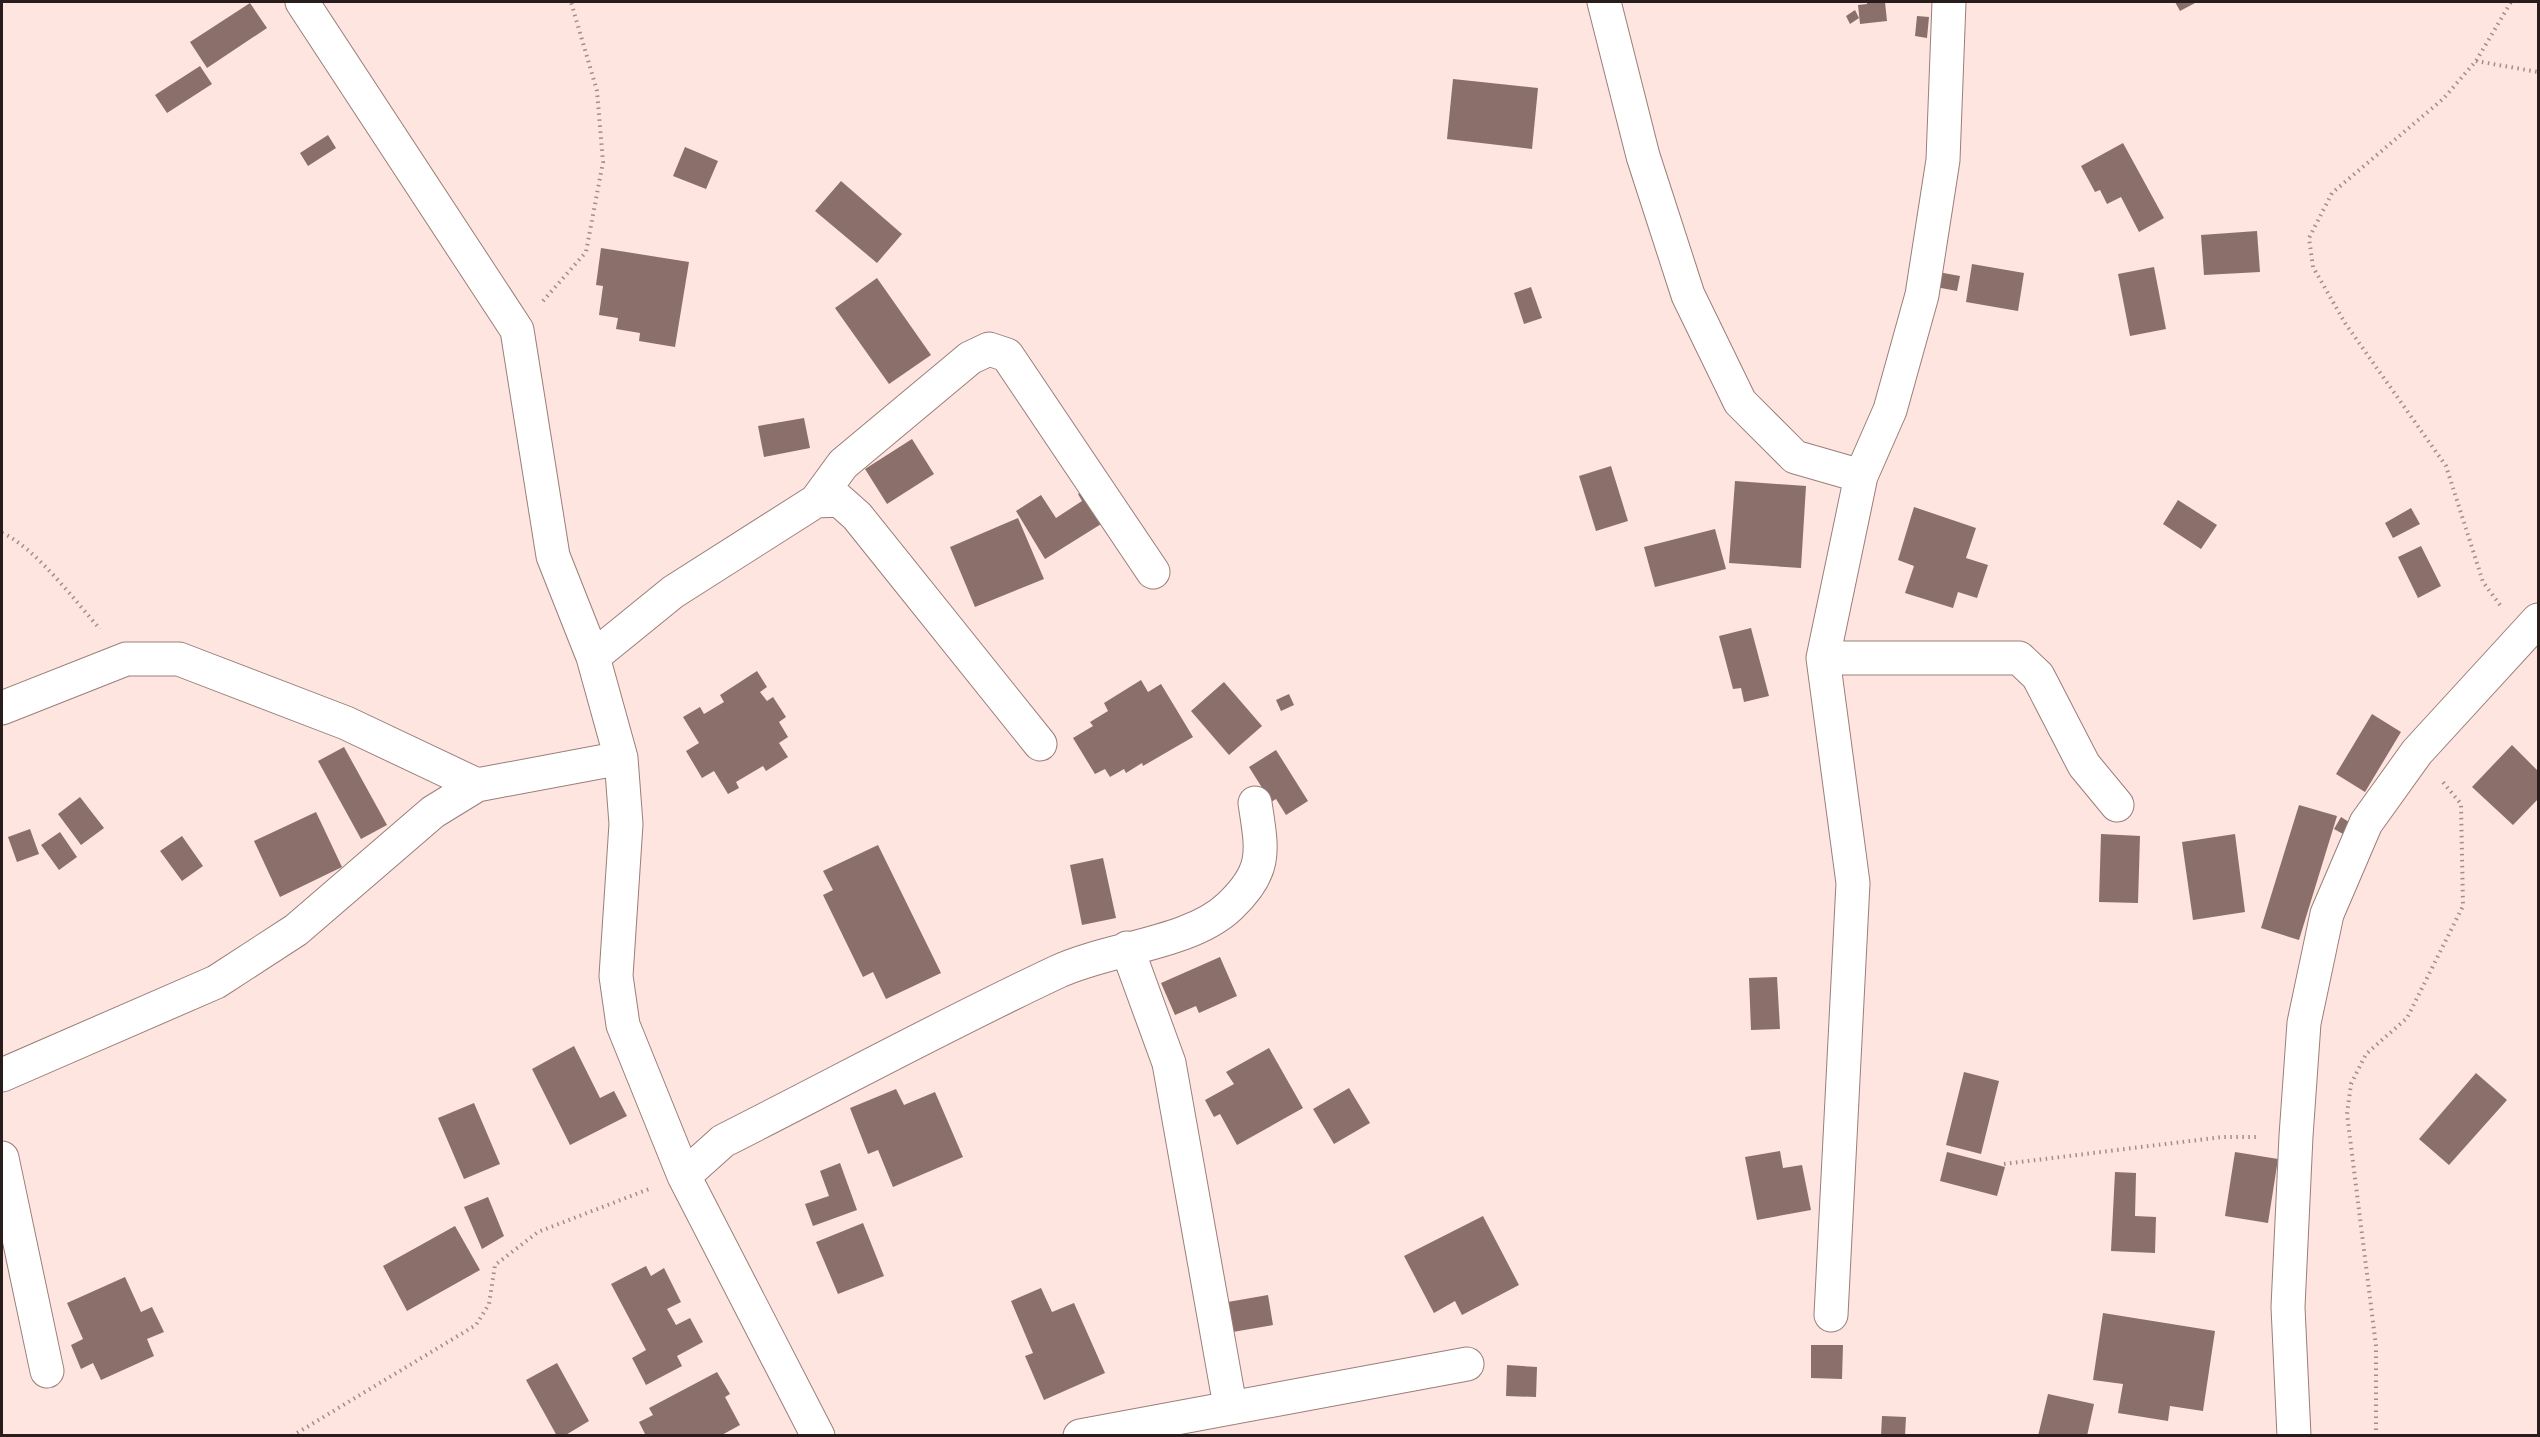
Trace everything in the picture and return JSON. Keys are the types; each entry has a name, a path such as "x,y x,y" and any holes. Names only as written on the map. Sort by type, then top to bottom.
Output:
{"street":[{"path":"301,2 517,330 553,556 593,657 621,758 626,824 616,976 623,1025 684,1176 818,1436"},
{"path":"1604,2 1643,156 1688,294 1740,402 1795,457 1861,476"},
{"path":"1831,1315 1853,884 1823,657 1861,476 1890,410 1922,296 1943,160 1950,2"},
{"path":"593,657 673,592 816,501 843,464 970,358 989,349 1007,355 1153,572"},
{"path":"816,501 839,500 857,516 1040,744"},
{"path":"2294,1436 2288,1307 2296,1136 2304,1023 2327,914 2366,823 2417,752 2531,628"},
{"path":"1823,657 2019,658 2038,676 2084,765 2117,805"},
{"path":"2,708 126,659 179,659 346,723 477,785"},
{"path":"2,1075 216,982 296,930 433,812 477,785 621,758"},
{"path":"684,1176 723,1141 1059,971 1128,948 1193,931 1230,907 1254,878 1262,850 1255,803"},
{"path":"1128,948 1169,1063 1230,1407"},
{"path":"2,1158 47,1371"},
{"path":"1080,1436 1467,1364"}],"path":[{"path":"517,330 586,252 603,162 597,91 571,2"},
{"path":"2511,2 2476,61 2443,99 2332,193 2310,238 2313,267 2345,323 2446,466 2483,582 2531,628"},
{"path":"2476,61 2538,72"},
{"path":"2,533 10,537 45,567 126,659"},
{"path":"2376,1436 2376,1346 2348,1114 2351,1084 2366,1054 2407,1018 2463,906 2461,804 2417,752"},
{"path":"2004,1164 2222,1137 2296,1136"},
{"path":"292,1436 476,1325 489,1304 495,1266 538,1232 684,1176"}],"building":[{"path":"1867,2 1885,2 1887,21 1860,24 1858,5 1867,4"},
{"path":"2175,2 2197,2 2180,11"},
{"path":"250,3 267,28 207,68 190,42"},
{"path":"1855,10 1859,18 1850,24 1846,16"},
{"path":"1917,16 1929,17 1927,38 1915,36"},
{"path":"200,66 212,84 167,113 155,95"},
{"path":"1453,79 1538,88 1532,149 1447,139"},
{"path":"328,135 336,148 308,166 300,153"},
{"path":"2123,143 2164,218 2139,232 2121,197 2107,204 2100,190 2095,192 2081,166"},
{"path":"685,147 718,161 706,189 673,176"},
{"path":"841,181 902,234 877,263 815,211"},
{"path":"2257,231 2260,272 2204,275 2201,235"},
{"path":"601,248 689,262 675,347 639,341 640,333 616,329 618,318 599,315 603,286 596,285"},
{"path":"1972,264 2024,273 2018,311 1966,302"},
{"path":"2154,267 2166,329 2130,336 2118,274"},
{"path":"1938,272 1960,276 1957,291 1936,287"},
{"path":"877,278 931,355 889,384 835,308"},
{"path":"1531,287 1542,318 1524,324 1514,293"},
{"path":"804,418 810,448 764,457 758,426"},
{"path":"912,439 934,474 887,504 865,469"},
{"path":"1611,466 1628,521 1596,531 1579,476"},
{"path":"1735,481 1806,486 1801,568 1729,563"},
{"path":"1094,485 1114,516 1045,559 1016,511 1041,495 1056,518 1082,501 1078,494"},
{"path":"2178,500 2217,525 2201,549 2163,524"},
{"path":"1914,507 1976,528 1966,558 1988,565 1977,598 1958,592 1953,608 1905,593 1914,566 1898,560"},
{"path":"2411,508 2420,524 2393,538 2385,523"},
{"path":"1018,518 1044,579 975,607 950,547"},
{"path":"1715,529 1726,569 1655,587 1644,547"},
{"path":"2421,546 2441,586 2418,598 2398,557"},
{"path":"1751,628 1769,696 1744,702 1741,688 1733,689 1719,636"},
{"path":"757,671 767,687 760,692 767,701 773,697 786,717 779,722 788,737 779,743 788,757 766,771 763,766 736,782 739,788 728,794 714,771 702,778 686,751 699,743 683,717 700,707 704,714 724,702 720,695"},
{"path":"1141,680 1148,692 1161,684 1193,737 1143,766 1142,763 1126,773 1124,769 1110,777 1105,769 1095,774 1073,738 1093,726 1090,722 1108,711 1104,703"},
{"path":"1224,682 1262,726 1229,755 1191,711"},
{"path":"1289,694 1294,705 1281,711 1276,700"},
{"path":"2372,714 2401,732 2365,792 2336,774"},
{"path":"2512,745 2538,771 2538,799 2513,825 2472,787"},
{"path":"344,747 387,825 361,839 318,761"},
{"path":"1276,750 1308,801 1286,815 1276,799 1271,802 1249,767"},
{"path":"80,797 104,828 81,845 58,814"},
{"path":"2299,805 2337,816 2299,940 2261,928"},
{"path":"316,812 342,867 280,897 254,841"},
{"path":"2341,817 2349,822 2343,834 2334,829"},
{"path":"30,829 39,854 17,862 8,837"},
{"path":"60,832 77,857 59,870 41,845"},
{"path":"2101,834 2140,836 2138,903 2099,902"},
{"path":"2235,834 2245,912 2193,920 2182,842"},
{"path":"182,836 203,866 182,881 160,851"},
{"path":"878,845 941,973 886,999 873,972 863,977 823,895 833,890 823,871"},
{"path":"1103,858 1116,918 1082,925 1070,865"},
{"path":"1220,957 1237,996 1199,1013 1196,1006 1175,1015 1161,983"},
{"path":"1777,977 1780,1029 1751,1030 1749,978"},
{"path":"574,1046 600,1098 614,1091 627,1116 570,1145 532,1069"},
{"path":"1269,1048 1303,1108 1237,1145 1220,1114 1214,1117 1205,1100 1234,1084 1226,1072"},
{"path":"1964,1072 1999,1081 1981,1154 1946,1145"},
{"path":"2476,1073 2507,1100 2449,1165 2419,1139"},
{"path":"1349,1088 1370,1123 1334,1144 1313,1109"},
{"path":"896,1089 904,1105 935,1092 963,1157 893,1187 878,1150 868,1154 850,1108"},
{"path":"474,1103 500,1164 464,1179 438,1118"},
{"path":"1780,1151 1783,1168 1802,1165 1811,1210 1757,1220 1745,1157"},
{"path":"1947,1152 2005,1167 1997,1196 1940,1181"},
{"path":"2235,1152 2278,1159 2268,1223 2225,1216"},
{"path":"840,1163 857,1210 813,1226 805,1204 829,1196 820,1171"},
{"path":"2115,1172 2136,1173 2135,1216 2156,1217 2155,1253 2111,1251"},
{"path":"488,1197 504,1236 482,1249 464,1207"},
{"path":"1483,1216 1519,1285 1462,1315 1455,1301 1434,1313 1404,1256"},
{"path":"863,1223 884,1276 838,1294 816,1242"},
{"path":"455,1226 480,1270 407,1311 383,1266"},
{"path":"646,1266 651,1276 664,1268 681,1302 667,1309 676,1325 690,1318 703,1342 677,1356 682,1366 646,1385 632,1358 646,1350 611,1284"},
{"path":"125,1277 141,1312 152,1307 164,1332 147,1339 154,1356 101,1380 93,1363 81,1369 71,1345 83,1339 67,1303"},
{"path":"1041,1288 1052,1312 1074,1303 1105,1373 1044,1400 1025,1356 1033,1353 1011,1301"},
{"path":"1268,1295 1273,1325 1227,1333 1222,1303"},
{"path":"2103,1313 2215,1331 2203,1411 2170,1406 2168,1421 2118,1413 2123,1384 2093,1380"},
{"path":"1811,1345 1843,1345 1842,1379 1811,1378"},
{"path":"557,1363 589,1421 564,1436 557,1436 526,1380"},
{"path":"1507,1365 1537,1367 1536,1397 1506,1396"},
{"path":"717,1372 730,1394 725,1397 740,1425 720,1436 646,1436 639,1422 653,1415 649,1408"},
{"path":"2048,1394 2094,1404 2087,1436 2038,1436"},
{"path":"1882,1416 1906,1417 1905,1436 1881,1436"}]}
